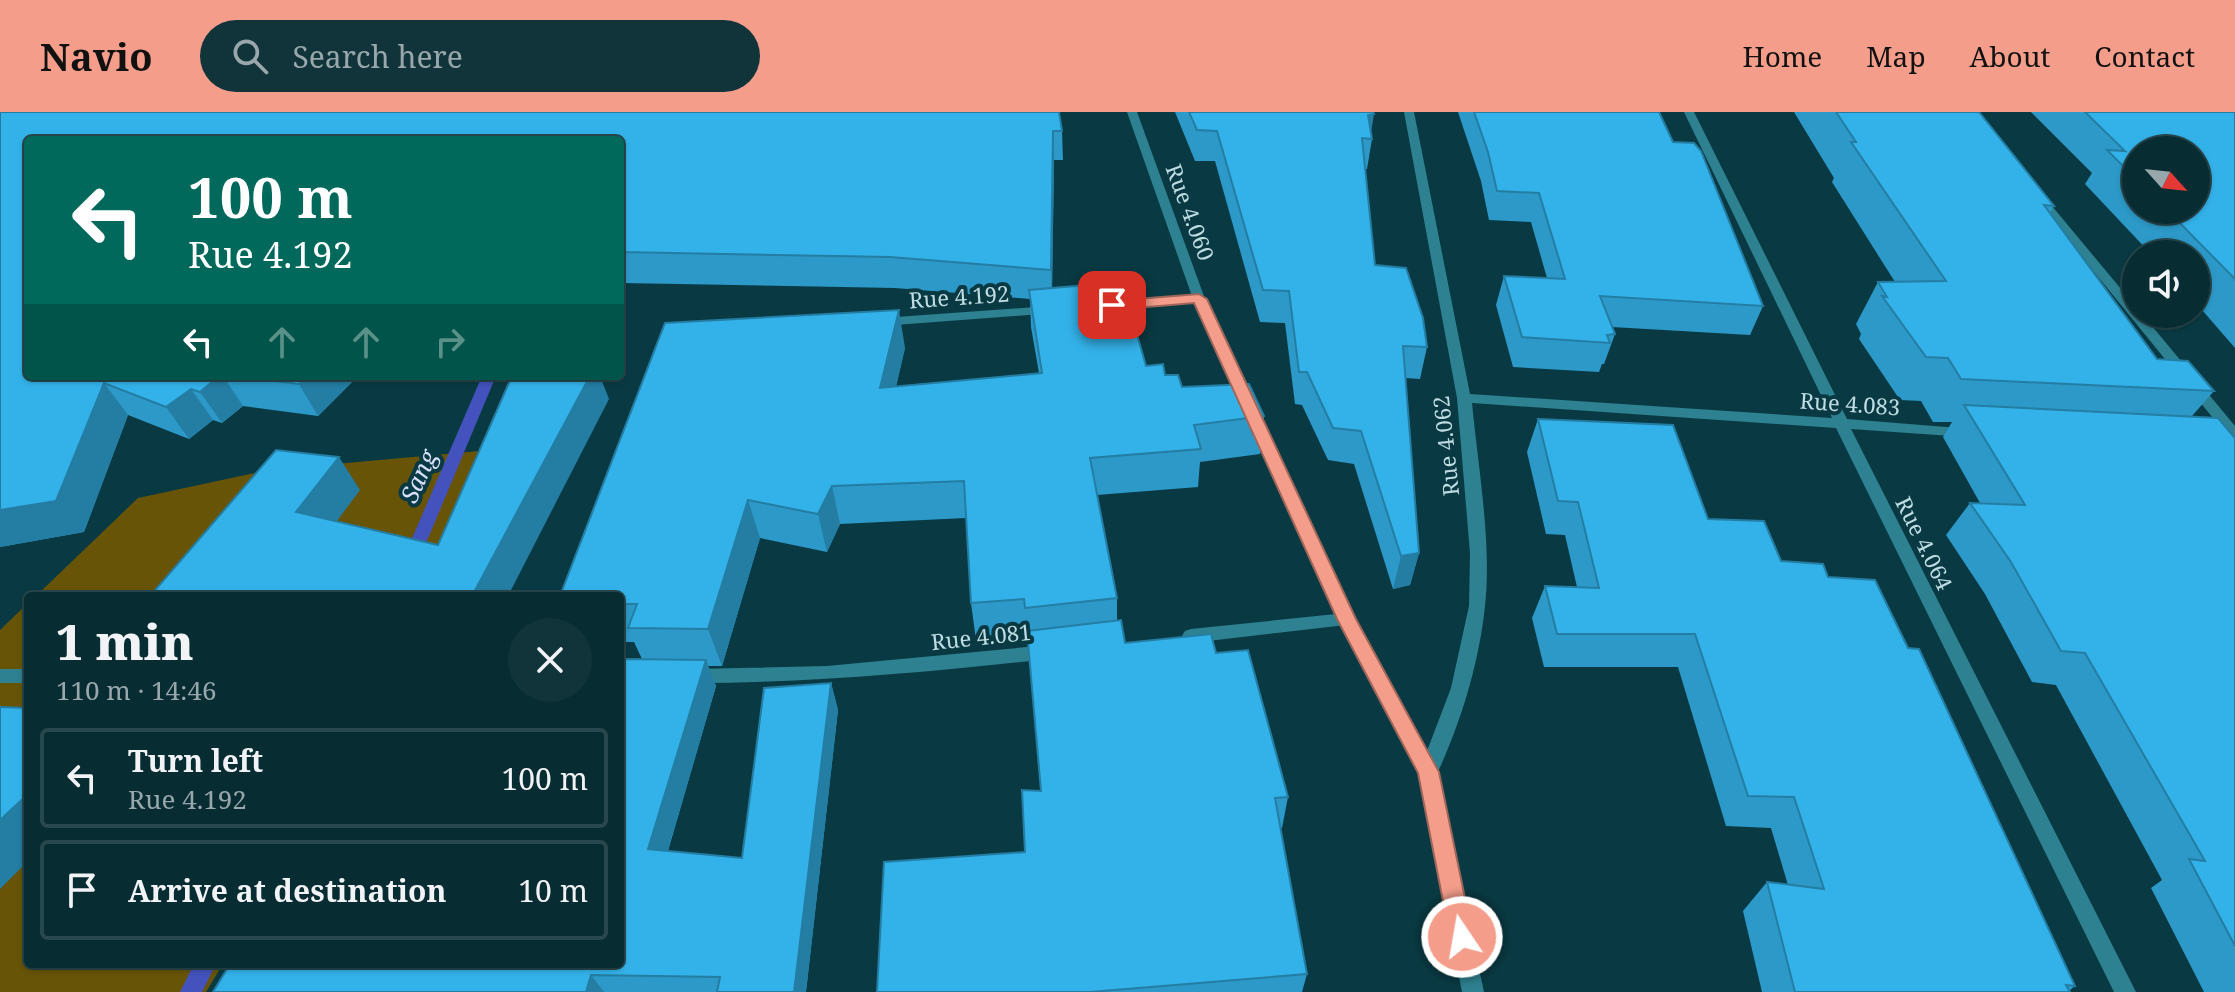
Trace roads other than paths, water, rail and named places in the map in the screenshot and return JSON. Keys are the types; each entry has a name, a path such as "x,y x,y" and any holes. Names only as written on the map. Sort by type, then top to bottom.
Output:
{"street":[{"name":"Rue 4.060","path":"1132,112 1199,299 1346,619 1428,772 1473,992"},
{"name":"Rue 4.062","path":"1409,112 1464,398 1478,553 1477,606 1460,688 1428,772"},
{"name":"Rue 4.064","path":"1689,112 2125,992"},
{"path":"2027,183 2235,436"},
{"path":"1093,307 1199,299"},
{"name":"Rue 4.192","path":"865,322 1062,309"},
{"name":"Rue 4.083","path":"1464,398 1977,433"},
{"path":"1175,638 1346,619"},
{"name":"Rue 4.081","path":"679,675 782,677 866,672 1067,650"},
{"path":"0,676 24,676"}],"waterway":[{"name":"Sang","path":"393,592 421,536 487,380"},
{"name":"Sang","path":"191,992 203,968"}]}
